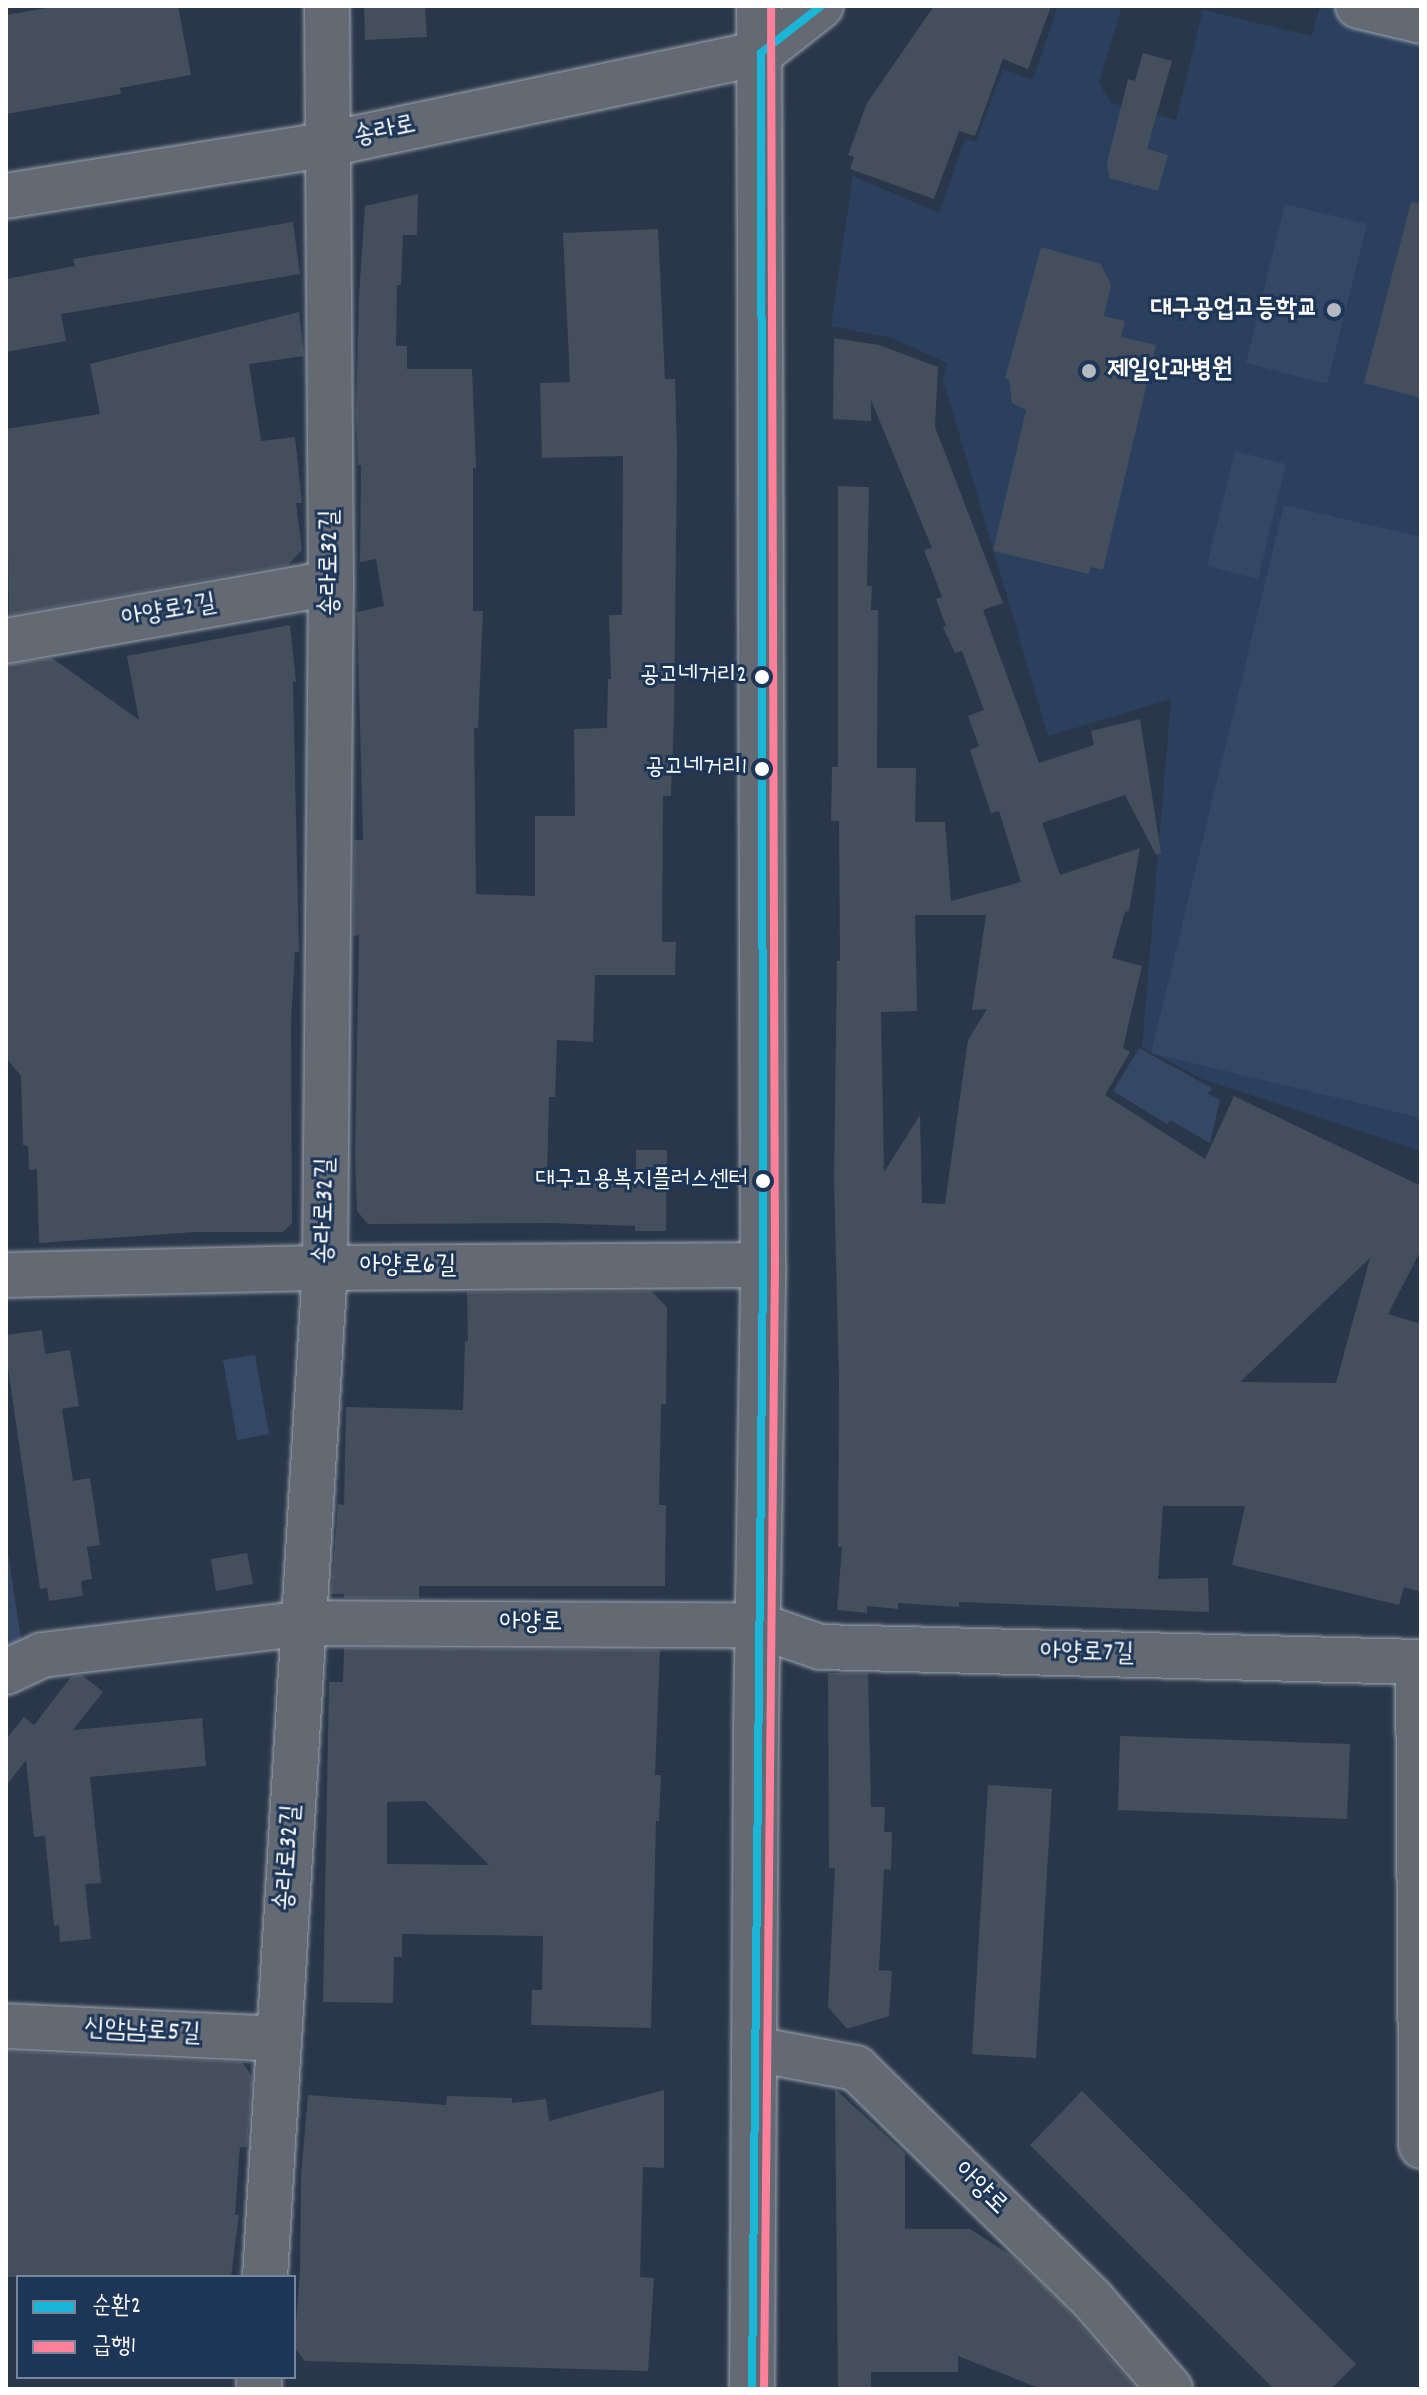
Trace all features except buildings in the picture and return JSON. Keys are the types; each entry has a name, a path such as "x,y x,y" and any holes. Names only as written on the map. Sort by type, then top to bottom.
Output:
{"street":[{"name":"송라로32길","path":"265,2275 325,1268 331,583 327,6"},
{"path":"752,2389 757,1625 763,1265 759,6"},
{"path":"761,53 821,6"},
{"path":"1358,6 1421,21"},
{"name":"송라로","path":"6,196 329,144 761,53"},
{"name":"아양로2길","path":"6,641 331,583"},
{"name":"아양로6길","path":"6,1275 325,1268 763,1265"},
{"name":"아양로","path":"6,1672 42,1655 305,1623 757,1625"},
{"name":"아양로7길","path":"757,1625 820,1647 1420,1662"},
{"path":"1420,1662 1421,2146"},
{"name":"신암남로5길","path":"6,2026 277,2039"},
{"name":"아양로","path":"754,2049 856,2068 1091,2298 1170,2389"}],"shaded area":[{"path":"1058,6 1122,6 1099,83 1111,103 1176,120 1203,10 1312,36 1320,6 1421,6 1421,1151 1202,1079 1142,1047 1171,699 1048,736 943,379 947,363 892,338 831,326 853,176 939,213 965,139 976,142 1003,69 1033,80"},
{"path":"1285,204 1367,224 1327,384 1246,363"},
{"path":"1235,451 1286,464 1258,579 1207,566"},
{"path":"1284,505 1421,537 1421,1118 1151,1053"},
{"path":"1139,1048 1212,1088 1208,1094 1220,1100 1210,1143 1170,1120 1167,1124 1113,1091"},
{"path":"255,1355 269,1434 237,1440 223,1360"},
{"path":"6,1540 22,1646 6,1648"}],"transit line":[{"name":"급행1","path":"764,2389 775,1265 771,6"},
{"name":"순환2","path":"761,53 821,6"},
{"name":"순환2","path":"752,2389 763,1265 761,53"}],"place":[{"name":"대구공업고등학교","path":"1334,310"},
{"name":"제일안과병원","path":"1089,371"},
{"name":"공고네거리2","path":"762,677"},
{"name":"공고네거리1","path":"762,769"},
{"name":"대구고용복지플러스센터","path":"763,1181"}]}
